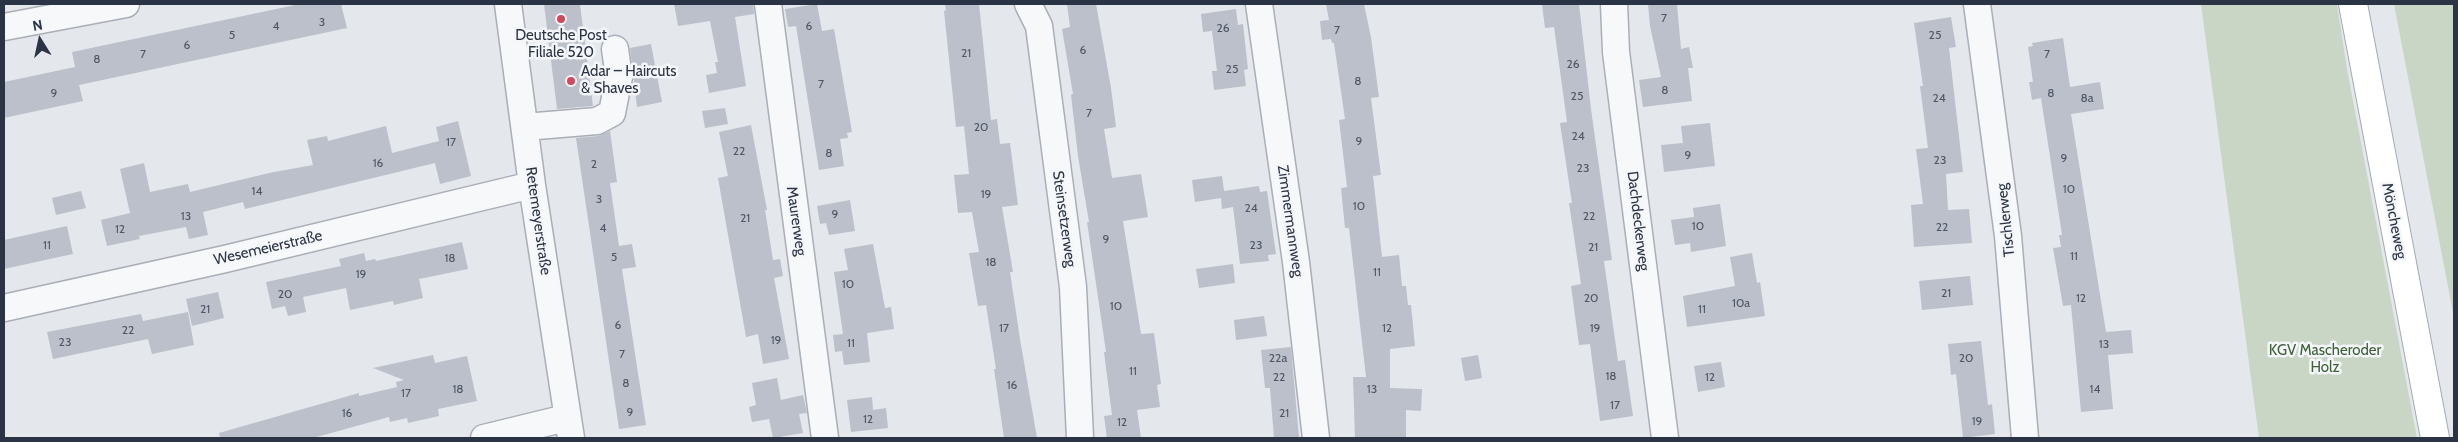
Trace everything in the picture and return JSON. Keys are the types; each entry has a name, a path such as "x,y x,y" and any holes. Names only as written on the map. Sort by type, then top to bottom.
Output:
{"main road":[{"name":"Möncheweg","path":"2353,4 2435,438"}],"street":[{"path":"4,27 126,4"},
{"name":"Retemeyerstraße","path":"508,4 532,185 568,428"},
{"name":"Maurerweg","path":"768,4 825,438"},
{"name":"Steinsetzerweg","path":"1028,4 1039,26 1073,287 1080,438"},
{"name":"Zimmermannweg","path":"1259,4 1296,262 1316,438"},
{"name":"Dachdeckerweg","path":"1614,4 1616,52 1665,438"},
{"name":"Tischlerweg","path":"1977,4 2008,236 2025,438"},
{"path":"525,127 597,121 612,114 619,77 615,49"},
{"name":"Wesemeierstraße","path":"4,308 226,259 532,185"},
{"path":"484,438 568,428"}],"green space":[{"name":"KGV Mascheroder Holz","path":"2201,4 2337,4 2347,69 2417,438 2259,438"},
{"path":"2394,4 2454,4 2454,318"}],"building":[{"path":"300,4 341,4 347,28 79,85 83,101 4,118 4,82 75,67 72,52"},
{"path":"544,4 580,4 593,106 557,109"},
{"path":"674,4 753,4 754,14 735,17 746,86 709,93 706,75 717,73 715,62 718,62 710,21 678,26"},
{"path":"817,4 822,31 834,29 852,132 847,133 848,138 840,139 844,166 819,170 796,26 788,27 785,9"},
{"path":"945,4 979,4 991,120 997,119 1000,144 1010,143 1018,205 1002,207 1013,272 1010,272 1020,339 1037,438 1004,438 986,305 978,306 969,253 979,252 972,212 958,213 954,175 969,174 964,126 956,127 944,11 946,10"},
{"path":"1067,4 1096,4 1116,127 1104,129 1112,178 1141,174 1148,217 1123,221 1141,334 1154,333 1161,384 1157,385 1160,407 1137,410 1141,438 1107,438 1104,416 1112,415 1104,352 1106,352 1087,222 1089,222 1078,156 1071,95 1073,94 1062,29 1070,27"},
{"path":"1326,4 1364,4 1371,37 1379,97 1371,98 1381,175 1373,176 1382,257 1399,255 1402,286 1406,286 1408,305 1411,305 1415,346 1390,349 1390,388 1422,389 1421,411 1406,410 1406,438 1355,438 1353,377 1366,377 1349,228 1345,228 1341,188 1347,187 1339,120 1345,119 1334,43 1332,43 1331,39 1322,40 1320,21 1329,20"},
{"path":"1542,4 1579,4 1591,109 1612,260 1604,261 1618,361 1625,360 1633,416 1600,421 1590,344 1579,345 1571,286 1581,284 1569,203 1572,203 1560,123 1567,122 1554,27 1545,28"},
{"path":"1648,4 1677,4 1681,49 1689,47 1693,68 1688,68 1692,101 1643,107 1639,80 1661,77 1650,26"},
{"path":"1236,9 1238,25 1243,24 1248,69 1244,70 1246,86 1214,90 1212,71 1217,71 1212,31 1203,32 1201,14"},
{"path":"1951,17 1956,47 1949,48 1963,172 1946,174 1948,210 1969,209 1972,243 1914,247 1911,205 1923,204 1916,149 1928,148 1920,86 1923,86 1914,23"},
{"path":"2063,38 2070,87 2100,82 2104,109 2071,114 2106,332 2131,330 2133,353 2108,355 2113,409 2081,412 2071,305 2063,306 2053,248 2061,247 2059,235 2062,235 2041,98 2032,100 2029,82 2033,82 2028,47 2033,46 2032,43"},
{"path":"651,44 662,102 637,107 630,48"},
{"path":"725,108 728,124 705,128 702,111"},
{"path":"458,121 471,176 440,184 435,163 245,209 243,202 203,212 208,235 189,239 186,227 139,236 140,239 107,246 101,220 130,213 120,169 144,163 150,192 188,184 190,192 269,173 313,165 307,140 327,136 328,141 386,126 392,153 439,141 436,127"},
{"path":"1710,123 1715,166 1664,172 1661,145 1683,143 1681,126"},
{"path":"751,125 767,210 765,210 773,260 780,259 783,276 774,278 789,359 763,364 758,334 746,337 718,178 728,176 719,132"},
{"path":"610,131 617,182 610,183 619,246 632,244 636,267 622,269 646,425 619,429 576,138 598,136"},
{"path":"1222,176 1224,191 1259,186 1260,192 1267,191 1276,254 1268,255 1269,261 1240,264 1233,207 1222,209 1221,198 1195,202 1192,180"},
{"path":"81,191 86,208 56,215 52,198"},
{"path":"850,200 855,231 829,235 826,223 820,224 817,206"},
{"path":"1720,204 1726,246 1691,252 1690,243 1675,245 1671,220 1694,217 1693,208"},
{"path":"67,226 73,254 4,269 4,240"},
{"path":"462,242 468,269 419,279 423,298 394,305 393,301 350,310 346,288 303,297 306,312 288,316 285,306 272,309 266,282 341,266 339,259 364,253 366,261 375,259 376,261"},
{"path":"873,244 885,308 891,307 894,329 867,333 870,362 844,365 842,351 835,352 833,335 843,334 834,272 848,270 844,249"},
{"path":"1752,253 1757,283 1760,282 1765,316 1687,327 1683,296 1735,286 1730,257"},
{"path":"1233,264 1235,283 1199,288 1196,269"},
{"path":"1970,276 1973,305 1922,310 1919,281"},
{"path":"218,292 224,318 192,326 186,299"},
{"path":"188,312 194,345 152,354 148,339 53,359 47,332 141,314 143,321"},
{"path":"1264,316 1267,336 1236,340 1234,320"},
{"path":"1981,341 1988,405 1992,404 1995,434 1963,438 1956,374 1951,375 1948,344"},
{"path":"1291,347 1299,438 1274,438 1270,388 1265,388 1261,350"},
{"path":"433,355 435,363 467,356 477,401 438,409 439,416 408,423 407,418 390,422 389,417 313,438 220,438 219,433 359,393 359,396 397,387 396,382 404,380 373,368"},
{"path":"1478,355 1482,378 1465,381 1461,358"},
{"path":"1721,362 1725,387 1698,392 1694,366"},
{"path":"777,378 781,400 803,395 807,413 799,414 803,433 773,438 769,419 752,422 749,407 756,405 752,383"},
{"path":"872,397 873,410 886,408 888,428 851,432 847,400"}],"place":[{"name":"Deutsche Post Filiale 520","path":"561,19"},
{"name":"Adar – Haircuts & Shaves","path":"571,81"}]}
